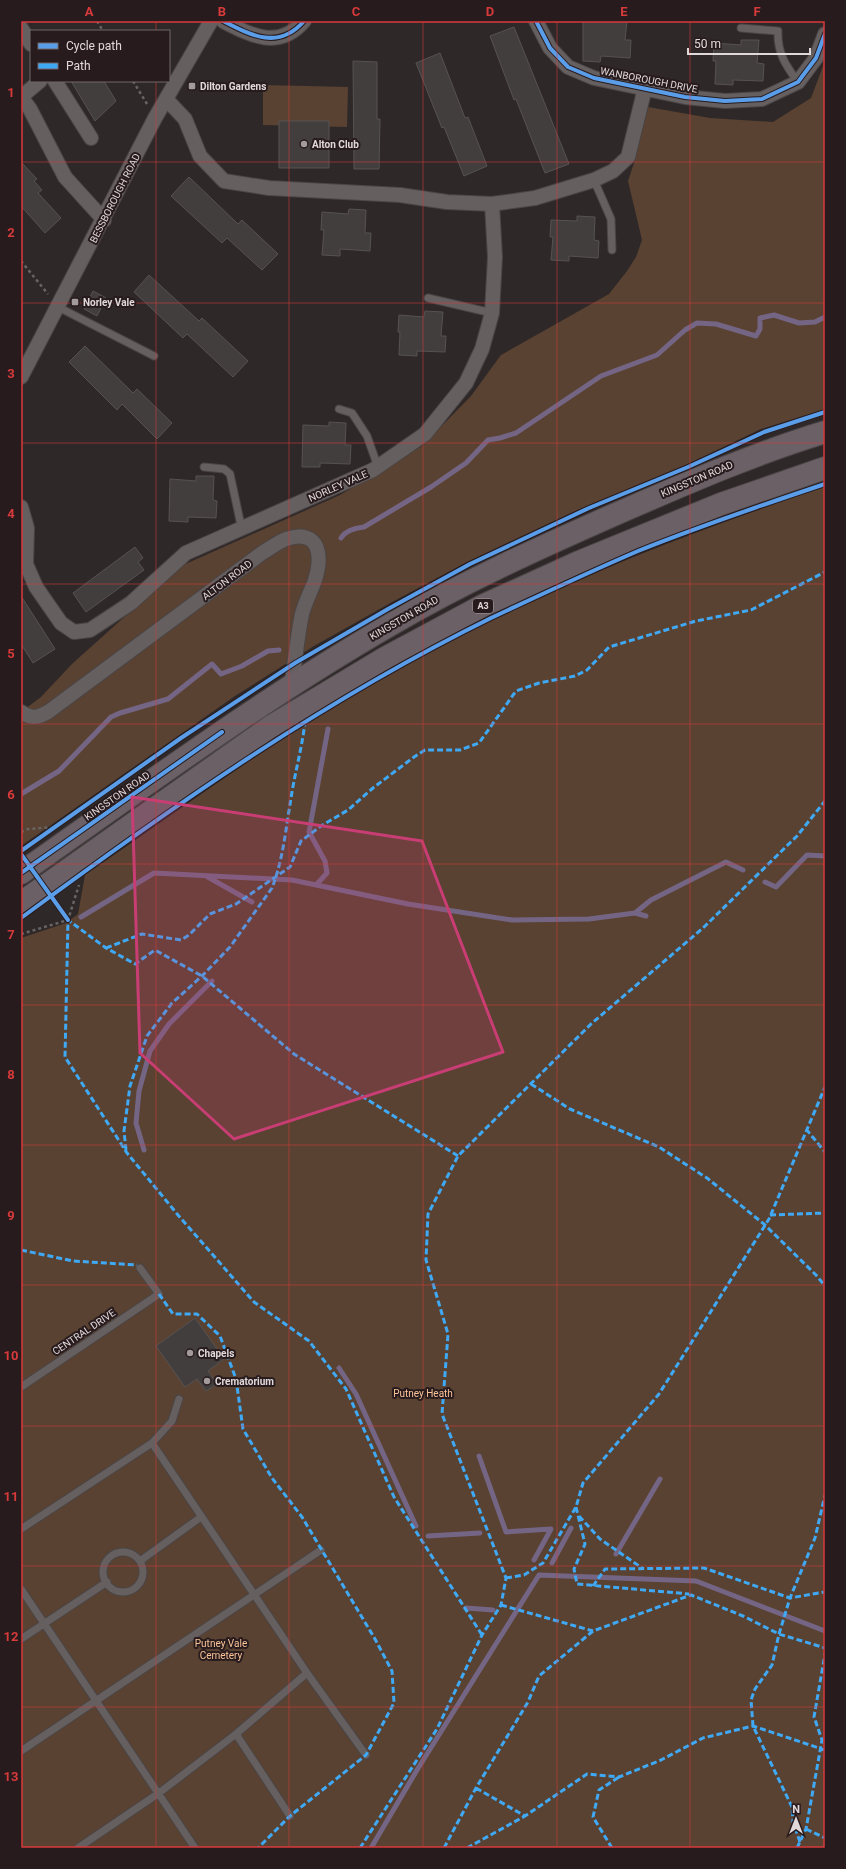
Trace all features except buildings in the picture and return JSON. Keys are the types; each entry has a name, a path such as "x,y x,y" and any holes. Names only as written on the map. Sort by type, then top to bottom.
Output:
{"highway":[{"name":"KINGSTON ROAD","path":"21,873 222,732 389,625 459,587 529,552 718,470 773,448 825,432"},
{"name":"A3","path":"21,903 270,727 385,658 482,606 578,562 721,504 825,468"}],"street":[{"name":"BESSBOROUGH ROAD","path":"21,376 104,220 155,118 211,21"},
{"path":"223,21 246,33 266,38 279,38 295,31 304,21"},
{"name":"WANBOROUGH DRIVE","path":"536,21 550,48 568,67 594,78 685,97 725,101 762,99 798,82 816,58 825,34"},
{"path":"21,28 30,42"},
{"path":"39,82 21,97 30,109 64,177 104,220"},
{"path":"56,82 91,138"},
{"path":"166,99 185,119 200,156 224,181 270,188 400,195 446,202 492,204 535,198 594,180 613,171 628,157 645,88"},
{"name":"NORLEY VALE","path":"21,507 28,528 26,564 36,587 61,623 74,632 90,630 131,603 186,553 242,530 378,467 425,434 466,383 482,350 492,313 495,257 492,204"},
{"name":"ALTON ROAD","path":"21,712 29,717 36,718 48,712 262,553 284,540 300,536 308,537 316,543 319,556 314,584 308,593 302,614 291,687"}],"lane":[{"path":"741,28 778,31 778,44 784,63 798,82"},
{"path":"594,180 611,219 612,250"},
{"path":"428,298 492,313"},
{"path":"58,307 154,356"},
{"path":"339,409 352,413 367,436 378,467"},
{"path":"204,467 224,469 230,474 242,530"},
{"name":"CENTRAL DRIVE","path":"21,1387 159,1294 140,1268"},
{"path":"21,1529 152,1442 172,1421 179,1399"},
{"path":"152,1442 307,1673 366,1755"},
{"path":"140,1560 201,1517"},
{"path":"21,1751 321,1550"},
{"path":"117,1553 129,1553 140,1560 143,1574 141,1580 131,1590 118,1591 107,1582 104,1566 111,1556 117,1553"},
{"path":"21,1639 107,1582"},
{"path":"21,1589 195,1848"},
{"path":"78,1848 159,1793 236,1734 307,1673"},
{"path":"236,1734 290,1816"}],"path":[{"path":"97,21 102,30"},
{"path":"134,82 155,118"},
{"path":"21,261 58,307"},
{"path":"21,832 28,829 57,826"},
{"path":"45,835 57,826"},
{"path":"68,920 82,878"},
{"path":"64,914 68,920"},
{"path":"21,934 68,920"}],"highlighted area":[{"path":"132,797 422,841 503,1052 234,1139 140,1053"}],"green space":[{"path":"825,61 825,409 761,429 686,465 573,512 467,562 394,601 314,646 235,696 21,846 21,712 41,697 72,664 181,566 340,495 422,446 471,396 501,355 609,294 636,257 642,240 628,181 648,107 710,118 773,122 811,98"},
{"path":"263,85 348,87 347,127 263,125"},
{"name":"Putney Heath","path":"825,487 825,1848 21,1848 21,938 66,923 78,914 85,875 292,733 382,678 442,645 504,614 630,558 760,509"}],"waterway":[{"path":"341,538 348,531 364,527 431,487 466,463 488,440 516,433 601,376 657,355 685,330 697,323 716,324 756,336 760,329 760,318 774,315 799,323 815,322 825,317"},
{"path":"21,794 59,771 111,717 168,699 212,664 221,674 242,666 268,651 279,650"},
{"path":"316,885 327,873 325,861 309,832 328,729"},
{"path":"765,882 776,887 807,855 825,856"},
{"path":"635,913 651,900 726,862 743,870"},
{"path":"81,917 154,873 292,880 408,904 512,920 589,919 635,913 646,916"},
{"path":"206,876 252,902"},
{"path":"144,1150 136,1123 139,1091 150,1051 169,1024 212,981"},
{"path":"339,1368 356,1394 416,1526"},
{"path":"479,1456 506,1532 551,1529 534,1560"},
{"path":"616,1554 660,1479"},
{"path":"552,1563 571,1528"},
{"path":"428,1536 480,1533"},
{"path":"371,1848 417,1770 539,1575 696,1581 825,1631"},
{"path":"466,1608 493,1610"}],"marked path":[{"path":"106,948 142,934 181,940 189,935 210,914 236,904 290,867 301,841 321,826 348,810 373,788 414,757 425,750 460,750 479,743 516,691 539,683 575,676 587,670 609,647 696,621 751,610 825,572"},
{"path":"126,1150 124,1131 130,1086 147,1036 172,1003 202,976 230,947 272,888 282,855 305,722"},
{"path":"360,1848 437,1729 482,1635 501,1605 506,1578 442,1414 448,1334 426,1260 428,1214 458,1156 591,1024 703,928 797,836 825,801"},
{"path":"458,1156 294,1054 202,976 155,950 135,964 106,948 68,920 65,1057 127,1153 178,1215 254,1302 309,1341 346,1389 394,1497 482,1635"},
{"path":"531,1084 570,1109 659,1147 707,1178 765,1225 816,1275 825,1286"},
{"path":"506,1578 524,1575 543,1563 576,1507 583,1483 659,1394 769,1219 825,1087"},
{"path":"806,1129 825,1152"},
{"path":"770,1215 825,1213"},
{"path":"21,1250 73,1261 137,1265"},
{"path":"159,1294 173,1314 197,1314 220,1336 236,1379 243,1429 272,1478 302,1517 375,1639 392,1671 394,1703 366,1755 290,1816 258,1848"},
{"path":"800,1842 793,1822 792,1807 753,1726 751,1700 755,1689 772,1665 779,1634 790,1598 815,1538 825,1495"},
{"path":"576,1507 585,1544 574,1569 577,1584 689,1594"},
{"path":"579,1516 600,1539 642,1568"},
{"path":"593,1586 605,1569 704,1568 790,1598 825,1592"},
{"path":"444,1848 476,1788 528,1702 539,1676 593,1631 691,1595 743,1616 779,1634 825,1648"},
{"path":"501,1605 593,1631"},
{"path":"797,1848 806,1829 822,1740 814,1717 825,1654"},
{"path":"476,1788 525,1816 587,1774 619,1777 661,1760 703,1738 753,1726 825,1750"},
{"path":"612,1848 593,1817 599,1790 619,1777"},
{"path":"467,1848 525,1816"},
{"path":"806,1829 825,1838"}],"cycle path":[{"path":"223,21 244,31 265,38 275,38 285,35 295,30 304,21"},
{"path":"536,21 550,48 568,67 594,78 685,97 725,101 762,99 798,82 816,58 825,34"},
{"path":"21,851 181,738 295,663 388,609 470,564 589,508 688,467 764,432 825,412"},
{"path":"21,918 191,796 308,720 429,650 491,618 638,551 708,524 825,484"},
{"path":"21,873 222,732"},
{"path":"21,854 68,920"}],"place":[{"name":"Dilton Gardens","path":"192,86"},
{"name":"Alton Club","path":"304,144"},
{"name":"Norley Vale","path":"75,302"},
{"name":"Chapels","path":"190,1353"},
{"name":"Crematorium","path":"207,1381"}],"park label":[{"name":"Putney Vale Cemetery","path":"221,1648"}]}
